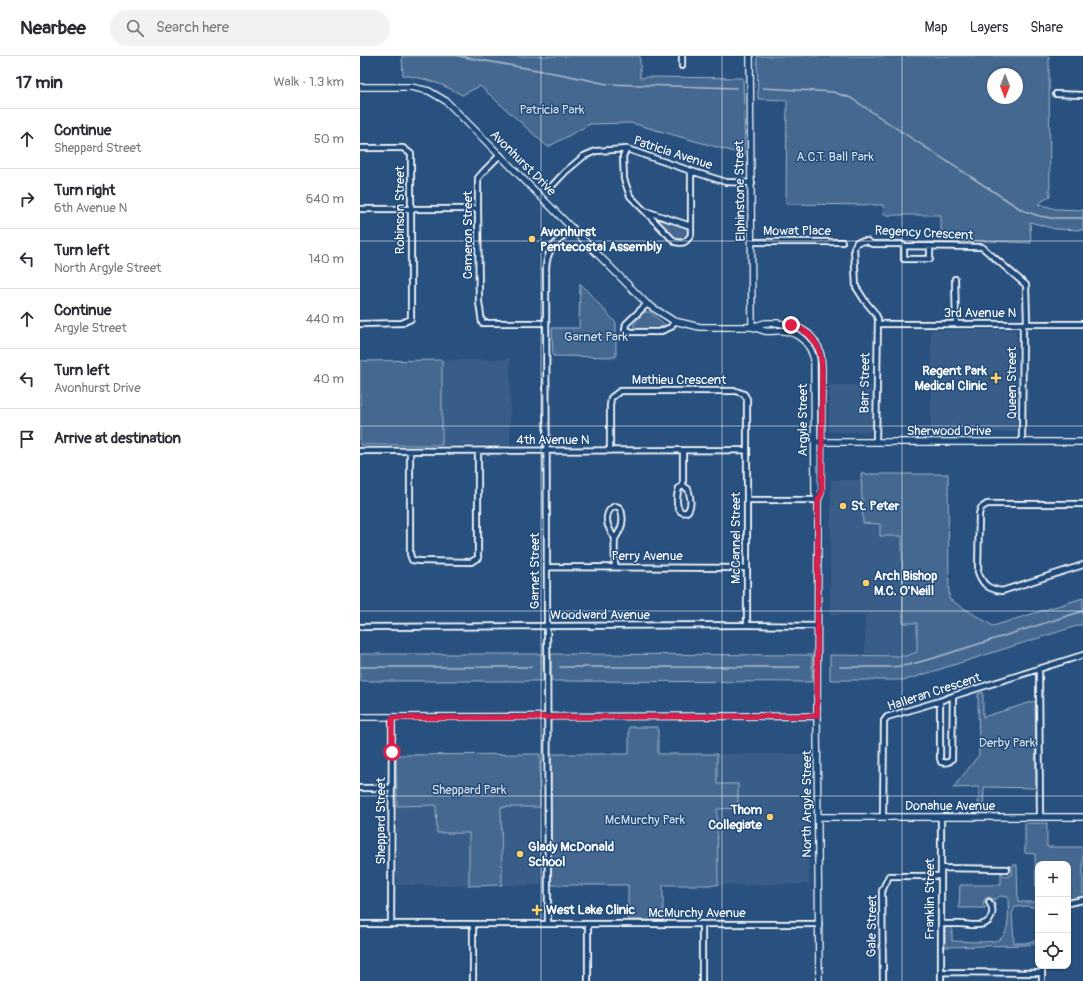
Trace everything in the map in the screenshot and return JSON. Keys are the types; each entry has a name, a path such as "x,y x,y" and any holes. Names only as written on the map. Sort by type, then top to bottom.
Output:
{"street":[{"path":"682,56 682,66"},
{"name":"Elphinstone Street","path":"750,56 752,327"},
{"name":"Avonhurst Drive","path":"360,87 411,86 429,92 446,101 648,304 674,321 700,327 752,327 765,323 777,323 796,326 809,334 814,340"},
{"path":"1056,94 1083,95"},
{"name":"Robinson Street","path":"360,148 403,148 411,154 411,319 402,324 360,324"},
{"path":"627,149 623,156 624,178 630,196 675,242 681,243 687,241 691,235 691,171"},
{"name":"Patricia Avenue","path":"552,186 565,172 584,156 596,151 627,149 726,182 752,183"},
{"name":"Cameron Street","path":"500,155 478,178 479,302 482,323 546,323"},
{"path":"360,209 478,209"},
{"path":"644,210 691,226"},
{"name":"Garnet Street","path":"548,924 546,259 554,246 573,228"},
{"name":"Regency Crescent","path":"878,324 878,319 875,312 865,301 856,287 854,248 856,242 867,241 872,244 901,244 904,246 982,246 1026,285 1025,324"},
{"name":"Mowat Place","path":"752,242 842,242"},
{"path":"904,246 904,259 930,259 930,246"},
{"path":"955,279 956,324"},
{"path":"648,304 626,324 625,329 631,332 659,332 671,327 674,321"},
{"name":"3rd Avenue N","path":"878,324 1083,324"},
{"name":"Barr Street","path":"876,442 878,324"},
{"name":"Queen Street","path":"1022,442 1025,324"},
{"name":"Avonhurst Drive","path":"752,327 763,331 784,331 792,333 805,341"},
{"name":"Argyle Street","path":"814,340 819,348 821,356 822,493 818,500"},
{"name":"Argyle Street","path":"805,341 810,347 814,360 815,493 818,500 817,626"},
{"name":"Mathieu Crescent","path":"610,451 611,398 620,391 736,391 744,394 747,399 747,450"},
{"name":"Sherwood Drive","path":"815,442 1083,442"},
{"name":"4th Avenue N","path":"360,452 747,450"},
{"name":"McCannel Street","path":"747,450 747,625"},
{"path":"410,451 410,554 412,560 471,562 478,558 478,451"},
{"path":"683,451 683,486"},
{"path":"683,486 688,489 690,499 690,509 688,512 684,513 678,509 677,500 679,488 683,486"},
{"path":"747,500 818,500"},
{"path":"1083,504 987,504 981,508 979,514 978,572 980,579 986,586 1002,592 1083,565"},
{"path":"615,538 609,530 607,514 613,507 621,509 622,514 621,529 615,538 615,567"},
{"name":"Perry Avenue","path":"546,567 747,568"},
{"name":"Woodward Avenue","path":"360,627 817,626"},
{"name":"North Argyle Street","path":"817,626 819,981"},
{"name":"Halleran Crescent","path":"883,817 884,721 886,717 1083,655"},
{"path":"1039,669 1040,817"},
{"path":"940,701 940,758 942,762 946,763 950,762 952,759 953,696"},
{"path":"360,718 817,716"},
{"name":"Sheppard Street","path":"392,718 392,924"},
{"path":"360,788 392,788"},
{"name":"Donahue Avenue","path":"818,817 1083,817"},
{"name":"Franklin Street","path":"941,817 941,981"},
{"path":"941,868 1007,869"},
{"name":"Gale Street","path":"883,981 882,891 889,876 941,876"},
{"path":"1071,902 1083,900"},
{"path":"941,924 979,926 986,924 990,920 992,914 992,908 989,902"},
{"name":"McMurchy Avenue","path":"360,924 819,924"},
{"path":"472,924 472,981"},
{"path":"588,924 588,981"},
{"path":"702,924 702,981"},
{"path":"1042,969 1042,981"},
{"path":"941,972 1042,973"}],"shaded area":[{"path":"931,330 1016,330 1017,432 931,432"},
{"path":"510,359 510,445 442,445 442,360"},
{"path":"829,385 871,385 872,432 829,432"},
{"path":"831,480 880,480 880,535 902,536 903,623 917,623 917,652 907,656 865,654 865,615 830,615"},
{"path":"717,754 808,754 809,884 718,885"},
{"path":"436,805 469,833 469,886 397,885 397,806"},
{"path":"501,807 540,807 541,885 502,885"}],"green space":[{"name":"Patricia Park","path":"402,56 640,56 640,78 743,78 745,155 631,123 590,124 548,147 480,86 462,95 434,82 403,75"},
{"name":"A.C.T. Ball Park","path":"757,56 1049,56 1050,196 1038,204 1056,209 1083,210 1083,230 1055,229 1030,222 1031,243 941,239 941,215 884,215 883,205 786,204 787,100 758,99"},
{"path":"659,218 684,226 687,229 687,235 681,239 677,238 666,230 658,220"},
{"name":"Garnet Park","path":"580,283 616,323 616,357 553,356 552,328 579,328"},
{"path":"644,312 650,312 665,325 665,328 659,330 636,330 634,328 634,324"},
{"path":"442,360 442,445 360,445 360,361"},
{"path":"861,474 948,474 949,599 993,626 1083,598 1083,624 906,680 830,680 830,655 906,656 917,652 917,623 903,623 902,536 880,536 880,524 863,523"},
{"path":"360,654 543,654 543,681 360,681"},
{"path":"551,654 812,655 812,682 551,681"},
{"name":"Derby Park","path":"983,692 983,717 1035,701 1036,788 984,787 983,812 978,812 979,787 953,788 979,755 978,694"},
{"name":"McMurchy Park","path":"629,727 658,727 658,754 717,754 717,784 738,784 738,808 717,809 718,885 663,885 663,920 628,920 628,885 551,885 551,754 629,754"},
{"name":"Sheppard Park","path":"540,754 540,807 501,807 502,885 469,886 469,833 437,833 436,805 397,806 396,755"},
{"path":"1025,823 1047,823 1047,847 1083,847 1083,897 1071,899 1071,861 1035,861 1035,854 1025,853"},
{"path":"1012,865 1017,865 1018,902 1035,902 1035,907 1027,906 1015,907 1012,914 1014,943 1025,943 1035,941 1035,944 945,947 945,927 952,927 952,941 996,941 1004,936 1006,931 1008,897 1000,896 996,899 992,899 990,897 986,898 983,905 986,908 959,908 960,885 1001,885 1001,873 1006,877 1012,874"}],"waterway":[{"path":"458,56 607,84 737,88"},
{"path":"763,88 833,92 851,98 1022,210 1039,216 1051,218 1083,218"},
{"path":"840,667 892,667 908,665 1083,611"},
{"path":"360,667 531,667"},
{"path":"560,667 800,667"}],"place":[{"name":"Avonhurst Pentecostal Assembly","path":"532,239"},
{"name":"Regent Park Medical Clinic","path":"996,378"},
{"name":"St. Peter","path":"843,506"},
{"name":"Arch Bishop M.C. O'Neill","path":"866,583"},
{"name":"Thom Collegiate","path":"770,817"},
{"name":"Glady McDonald School","path":"520,854"},
{"name":"West Lake Clinic","path":"537,910"}],"route":[{"path":"392,752 392,718 817,716 818,500 822,493 822,367 819,348 814,340 809,334 796,326 791,325"}]}
